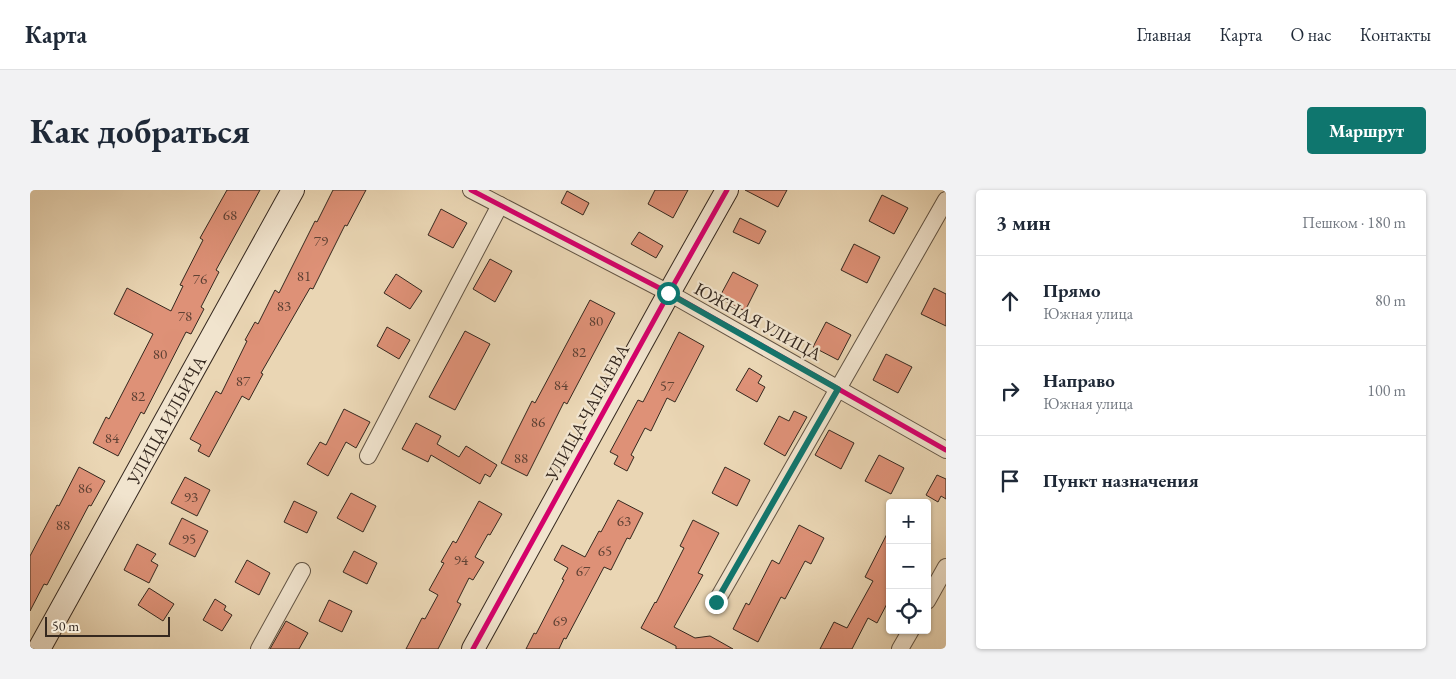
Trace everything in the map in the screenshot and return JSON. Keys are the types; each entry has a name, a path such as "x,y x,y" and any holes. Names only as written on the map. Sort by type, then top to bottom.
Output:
{"main road":[{"name":"УЛИЦА ИЛЬИЧА","path":"39,649 293,190"},
{"name":"УЛИЦА ЧАПАЕВА","path":"473,649 668,293 727,190"}],"street":[{"name":"ЮЖНАЯ УЛИЦА","path":"471,190 668,293 946,450"},
{"path":"716,602 946,200"},
{"path":"368,456 500,205"},
{"path":"931,594 946,567"},
{"path":"259,649 302,571"},
{"path":"900,649 909,634"}],"building":[{"path":"227,190 260,190 216,270 219,272 201,307 204,309 191,334 186,332 144,414 141,412 118,456 93,443 106,417 109,419 153,334 114,314 127,288 171,311 183,286 180,285 203,240 200,238"},
{"path":"333,190 366,190 347,226 345,225 313,289 310,288 261,373 263,374 249,400 242,396 209,457 198,451 201,445 190,439 216,391 221,394 247,341 245,340 255,322 258,324 275,290 279,293 315,221 317,222"},
{"path":"655,190 688,190 673,218 648,204"},
{"path":"745,190 787,190 778,207"},
{"path":"567,191 589,203 583,215 561,203"},
{"path":"882,195 908,208 894,234 869,221"},
{"path":"441,209 467,223 453,248 428,235"},
{"path":"740,218 766,231 759,244 733,232"},
{"path":"639,232 663,246 656,258 631,244"},
{"path":"854,244 880,257 867,283 841,270"},
{"path":"490,259 512,271 495,302 473,289"},
{"path":"733,272 758,285 745,311 719,298"},
{"path":"396,274 422,291 410,309 384,293"},
{"path":"934,288 946,294 946,326 921,314"},
{"path":"590,300 615,313 567,404 564,402 527,476 501,463 532,401 535,403"},
{"path":"826,322 851,335 838,360 813,347"},
{"path":"387,327 410,340 399,359 377,346"},
{"path":"465,331 490,344 455,410 429,397"},
{"path":"679,332 704,346 675,402 667,398 651,431 645,428 631,455 634,457 627,471 614,464 618,456 610,452 638,400 643,402"},
{"path":"886,354 912,367 898,393 873,380"},
{"path":"749,368 762,376 758,383 765,387 757,402 736,390"},
{"path":"344,409 370,422 356,448 346,442 328,476 307,464 320,442 326,445"},
{"path":"794,411 807,417 785,456 764,444 779,416 789,421"},
{"path":"416,423 441,436 437,444 459,457 466,446 497,465 490,477 485,474 480,484 431,455 428,462 402,449"},
{"path":"829,430 854,443 841,469 815,455"},
{"path":"879,455 904,468 891,494 865,481"},
{"path":"79,467 105,481 91,506 89,505 47,585 44,584 30,611 30,556"},
{"path":"725,467 750,480 737,506 712,493"},
{"path":"937,475 946,479 946,499 941,496 938,502 926,495"},
{"path":"185,477 210,490 197,516 171,503"},
{"path":"351,493 376,506 363,532 337,518"},
{"path":"618,500 643,513 630,539 627,538 611,570 604,567 559,649 526,649 534,633 536,634 564,580 562,579 568,568 554,560 562,545 585,557"},
{"path":"294,501 317,512 307,533 284,522"},
{"path":"479,501 502,514 475,557 484,562 473,580 469,578 457,602 461,604 438,649 406,649 422,618 425,619 438,595 429,590 444,563 441,562 453,541 456,543"},
{"path":"182,518 208,531 195,557 169,544"},
{"path":"693,520 719,533 698,573 703,575 674,627 695,638 710,636 733,649 676,649 676,646 641,628 684,548 680,546"},
{"path":"799,525 824,538 811,564 805,561 785,599 781,597 758,642 733,629 746,603 749,605 772,560 779,564"},
{"path":"886,536 886,606 877,623 868,618 852,649 820,649 834,622 847,628 873,581 865,577"},
{"path":"137,544 156,554 151,561 158,565 149,583 124,570"},
{"path":"354,551 377,563 367,584 343,572"},
{"path":"247,560 270,573 259,595 235,582"},
{"path":"149,588 174,604 163,621 138,605"},
{"path":"215,599 226,606 224,610 232,615 222,631 203,620"},
{"path":"329,600 352,611 342,632 319,621"},
{"path":"286,621 308,633 299,649 270,649"}],"cycle path":[{"path":"471,190 669,293 946,450"},
{"path":"473,649 727,190"}],"route":[{"path":"668,293 838,389 716,602"}]}
